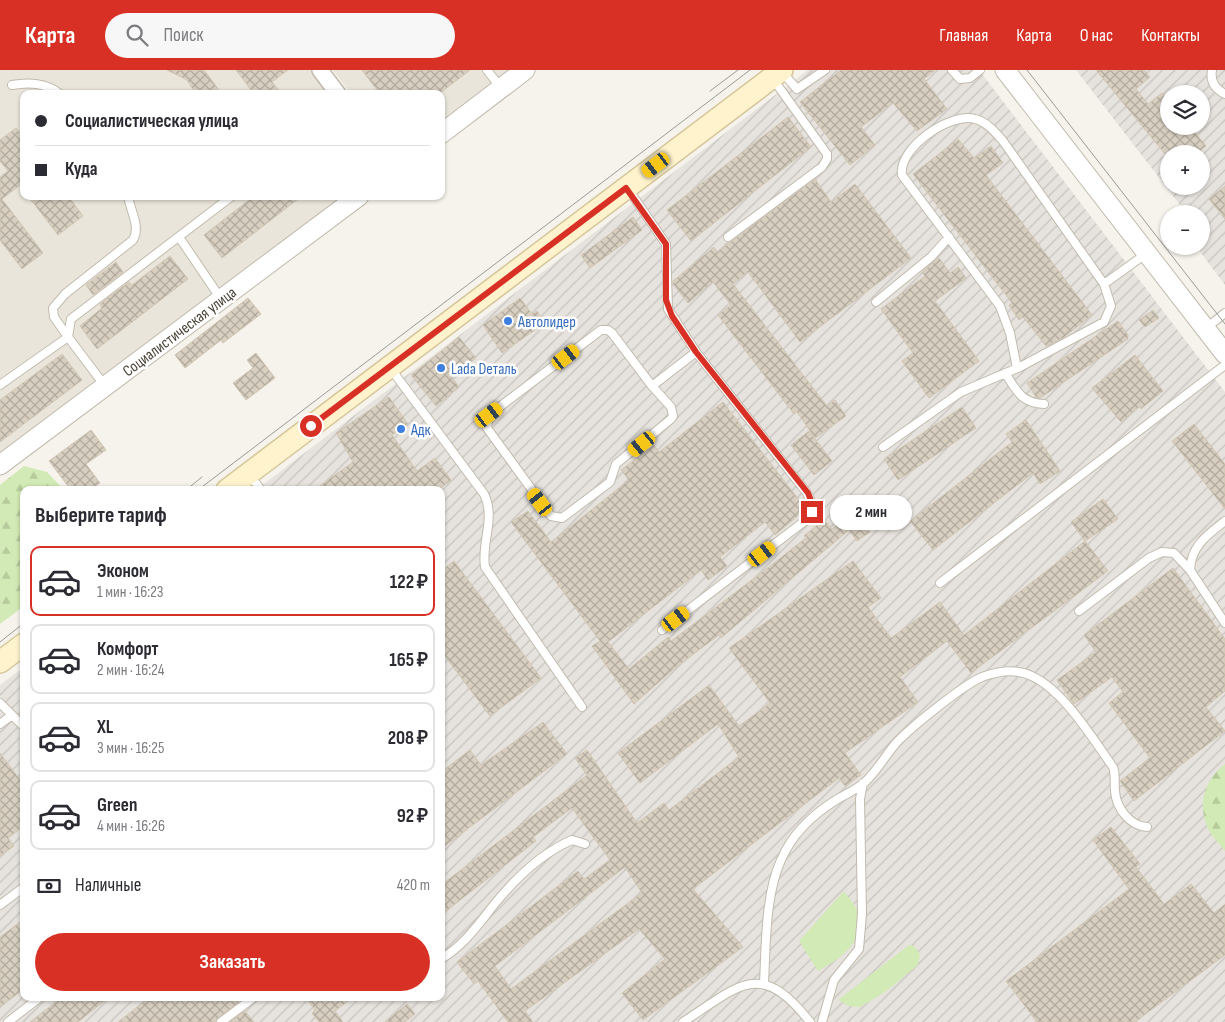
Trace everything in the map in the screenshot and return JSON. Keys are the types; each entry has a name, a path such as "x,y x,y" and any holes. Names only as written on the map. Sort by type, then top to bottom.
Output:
{"main road":[{"path":"241,486 255,482 389,367 778,73"},
{"path":"0,662 20,647"}],"street":[{"path":"320,70 335,90"},
{"path":"445,131 525,70"},
{"path":"1005,70 1225,354"},
{"name":"Социалистическая улица","path":"0,465 354,200"}],"lane":[{"path":"487,70 501,88"},
{"path":"778,73 797,89 825,70"},
{"path":"952,70 960,79 966,79 980,70"},
{"path":"1203,70 1212,72 1216,87 1225,94"},
{"path":"728,237 822,167 827,159 827,154 778,73"},
{"path":"12,85 26,82 39,84 52,90"},
{"path":"883,447 961,392 1017,368 1104,322 1111,306 1104,284 1003,141 992,129 975,119 960,119 942,126 915,145 907,153 901,168 902,175 1003,311 1017,368"},
{"path":"626,188 666,244 668,308 696,352 808,493 814,508 806,520 662,630"},
{"path":"105,386 54,317 53,308 65,294 133,240 137,234 129,200"},
{"path":"0,386 68,337 71,319 227,200"},
{"path":"178,237 222,299"},
{"path":"876,302 931,257 949,237"},
{"path":"1104,284 1147,253"},
{"path":"1205,328 1225,314"},
{"path":"605,330 612,333 652,386 670,408 673,416 672,419 616,464 610,482 562,518 551,516 487,428 489,415 605,330"},
{"path":"652,386 696,352"},
{"path":"940,583 1225,365"},
{"path":"389,367 484,494 491,512 483,555 485,568 582,707"},
{"path":"1005,373 1025,401 1030,404 1044,404"},
{"path":"1190,570 1190,560 1200,541 1225,521"},
{"path":"1079,611 1149,558 1162,552 1174,553 1190,570 1225,623"},
{"path":"764,983 773,883 780,861 795,835 817,813 863,783 898,742 965,688 981,678 999,672 1020,672 1041,681 1074,714 1113,767 1116,773 1116,800 1122,812 1139,826 1147,826"},
{"path":"0,703 20,723"},
{"path":"0,724 12,716"},
{"path":"822,1022 834,980 859,949 862,914 860,799 863,783"},
{"path":"445,956 466,942 509,887 529,869 572,840 585,844"},
{"path":"0,905 20,890"},
{"path":"683,1022 740,987 764,983 780,990 794,1002 810,1022"},
{"path":"8,1022 35,1001"},
{"path":"221,1022 249,1001"}],"shaded area":[{"path":"0,70 312,70 327,90 20,90 20,200 344,200 0,456"},
{"path":"333,70 512,70 445,120 445,90 348,90"},
{"path":"808,70 979,70 1225,392 1225,1022 0,1022 0,685 20,670 20,1001 445,1001 445,486 261,486"},
{"path":"1076,70 1225,70 1225,285 1202,255 1210,255 1210,205 1180,205 1172,195 1210,195 1210,145 1160,145 1160,179"}],"green space":[{"path":"24,466 47,472 60,486 20,486 20,609 0,624 0,485"},
{"path":"1225,764 1225,851 1208,829 1204,817 1203,799 1213,776"},
{"path":"844,891 857,911 858,932 850,948 818,971 799,941"},
{"path":"909,945 914,946 920,954 918,965 885,992 860,1007 849,1006 838,1000"}],"building":[{"path":"167,70 204,70 219,90 193,90 187,80"},
{"path":"236,70 288,70 272,82 279,90 251,90"},
{"path":"362,70 470,70 444,90 377,90"},
{"path":"841,70 935,70 924,79 947,109 917,131 893,103 861,127 875,145 850,165 800,102"},
{"path":"1096,70 1144,70 1150,77 1136,89 1148,104 1160,95 1160,135 1197,135 1205,145 1160,145 1160,148"},
{"path":"788,117 811,147 691,241 667,210"},
{"path":"16,128 20,133 20,185 2,199 43,253 22,269 0,240 0,177 8,171 0,161 0,140"},
{"path":"958,139 974,158 991,146 1003,163 986,175 1092,315 1063,338 1046,346 1023,317 1019,320 1009,305 1012,303 913,174"},
{"path":"815,179 831,202 855,184 911,258 800,342 748,272 733,284 827,406 835,400 846,416 815,438 797,412 794,414 718,315 731,305 713,282 688,303 673,284 673,281 714,247 717,252"},
{"path":"1225,186 1225,219 1209,199"},
{"path":"31,200 71,200 83,216 58,235"},
{"path":"249,200 297,200 222,258 204,235"},
{"path":"633,217 642,230 590,268 581,255"},
{"path":"170,256 188,279 97,349 80,326 102,308 100,304 129,282 132,285"},
{"path":"939,258 950,273 958,267 966,278 935,301 979,361 929,398 902,361 913,353 881,309 925,276 922,272"},
{"path":"116,262 123,272 93,295 86,285"},
{"path":"248,298 261,314 223,343 221,340 185,368 175,355"},
{"path":"520,298 532,314 537,311 545,323 502,353 483,325"},
{"path":"1153,310 1159,318 1145,327 1139,320"},
{"path":"1118,321 1128,335 1128,339 1040,398 1036,397 1027,383"},
{"path":"459,337 476,358 452,377 459,387 436,406 411,375"},
{"path":"256,353 275,378 246,400 233,383 253,368 247,360"},
{"path":"62,354 82,380 0,442 0,400"},
{"path":"1135,355 1163,391 1121,422 1092,388"},
{"path":"389,397 408,424 392,435 417,471 435,458 451,480 443,486 320,486 353,462 336,433"},
{"path":"723,402 806,509 775,535 765,522 720,557 727,566 708,580 701,570 608,642 629,669 668,637 671,641 765,570 807,537 804,536 824,519 832,529 854,509 870,532 857,541 849,530 721,638 719,635 675,668 634,704 592,646 600,641 511,522 528,511 551,542 629,480 621,470 654,445 659,452"},
{"path":"962,407 976,428 898,480 884,459"},
{"path":"1026,420 1060,471 1040,484 1033,473 933,550 910,521 1012,442 1006,434"},
{"path":"1194,424 1225,464 1225,509 1172,441"},
{"path":"91,430 106,450 86,464 100,483 96,486 68,486 49,461"},
{"path":"809,431 832,461 814,475 791,445"},
{"path":"1103,499 1118,519 1085,541 1071,522"},
{"path":"1085,541 1108,571 971,673 947,641 900,677 918,702 845,753 861,775 845,786 839,778 693,889 743,947 643,1020 622,993 665,959 639,929 525,1011 533,1022 508,1022 478,981 474,984 457,962 578,871 584,879 610,860 572,808 533,837 536,841 445,912 445,882 587,775 575,758 587,750 637,823 664,803 669,810 739,757 718,724 640,783 618,753 709,685 739,726 770,703 729,648 853,561 881,598 868,607 891,638 940,602 964,635","holes":["625,867 642,893 511,989 495,966"]},
{"path":"454,561 541,678 490,716 445,656 445,568"},
{"path":"1173,568 1225,639 1225,691 1206,707 1225,731 1134,801 1120,781 1150,758 1109,703 1123,692 1112,677 1074,704 1057,680 1096,652 1084,635"},
{"path":"543,722 567,754 445,846 445,769 470,750 481,765"},
{"path":"0,753 20,780 20,829 8,838 14,846 0,856"},
{"path":"1111,827 1140,864 1136,867 1164,904 1191,884 1214,913 1225,904 1225,955 1135,1022 1037,1022 1006,981 1129,889 1093,840"},
{"path":"20,922 20,992 0,1007 0,937"},
{"path":"57,1001 104,1001 78,1022 30,1022"},
{"path":"145,1001 239,1002 215,1022 118,1022"},
{"path":"308,1001 348,1001 335,1011 343,1022 319,1022 312,1013 315,1010"},
{"path":"407,1004 415,1014 405,1022 385,1022"},
{"path":"245,1011 254,1022 230,1022"}],"tram line":[{"path":"710,91 738,70"},
{"path":"203,486 750,70"},
{"path":"1027,70 1225,324"},
{"path":"191,486 202,477"},
{"path":"0,642 20,626"}],"place":[{"name":"Автолидер","path":"508,321"},
{"name":"Lada Dеталь","path":"441,368"},
{"name":"Адк","path":"401,429"}],"route":[{"path":"311,426 626,188 663,236 666,244 668,250 666,300 672,316 696,352 808,493 814,508 812,512"}]}
